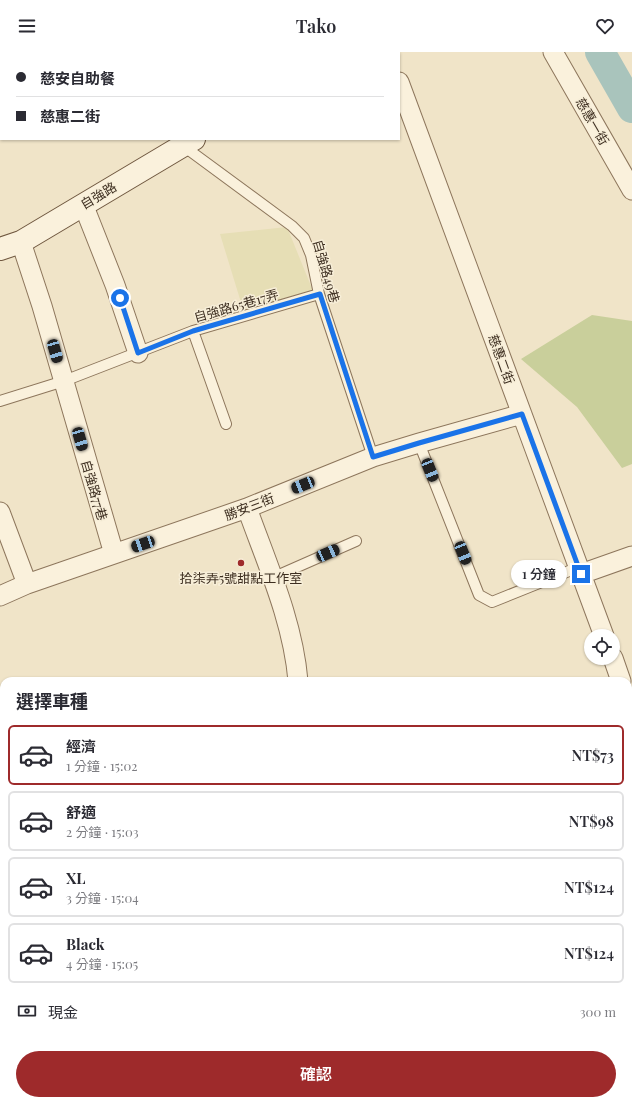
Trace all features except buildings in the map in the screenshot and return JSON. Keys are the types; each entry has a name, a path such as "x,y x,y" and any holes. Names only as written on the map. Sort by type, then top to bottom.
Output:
{"street":[{"name":"慈惠一街","path":"553,52 632,190"},
{"name":"慈惠二街","path":"400,85 601,629"},
{"name":"自強路","path":"0,249 21,242 183,141"},
{"path":"83,204 115,285 138,353"},
{"name":"自強路77巷","path":"21,242 64,381 114,554"},
{"name":"勝安三街","path":"0,596 27,584 247,508 373,457 522,414"},
{"path":"247,508 288,624 296,659 298,677"},
{"path":"0,512 27,584"},
{"path":"580,570 632,556"},
{"path":"615,665 620,677"}],"lane":[{"name":"自強路49巷","path":"183,141 292,226 304,238 311,254 320,294 373,457"},
{"name":"自強路65巷17弄","path":"0,401 64,381 193,331 320,294"},
{"path":"193,331 226,424"},
{"path":"419,443 479,595 492,602 580,570"},
{"path":"272,578 356,541"}],"shaded area":[{"path":"287,227 313,291 243,309 220,234"}],"green space":[{"path":"592,315 632,321 632,464 622,468 577,407 521,359"}],"waterway":[{"path":"600,52 632,108"}],"place":[{"name":"拾柒弄5號甜點工作室","path":"241,563"}],"route":[{"path":"120,298 138,353 193,331 320,294 373,457 522,414 581,574"}]}
